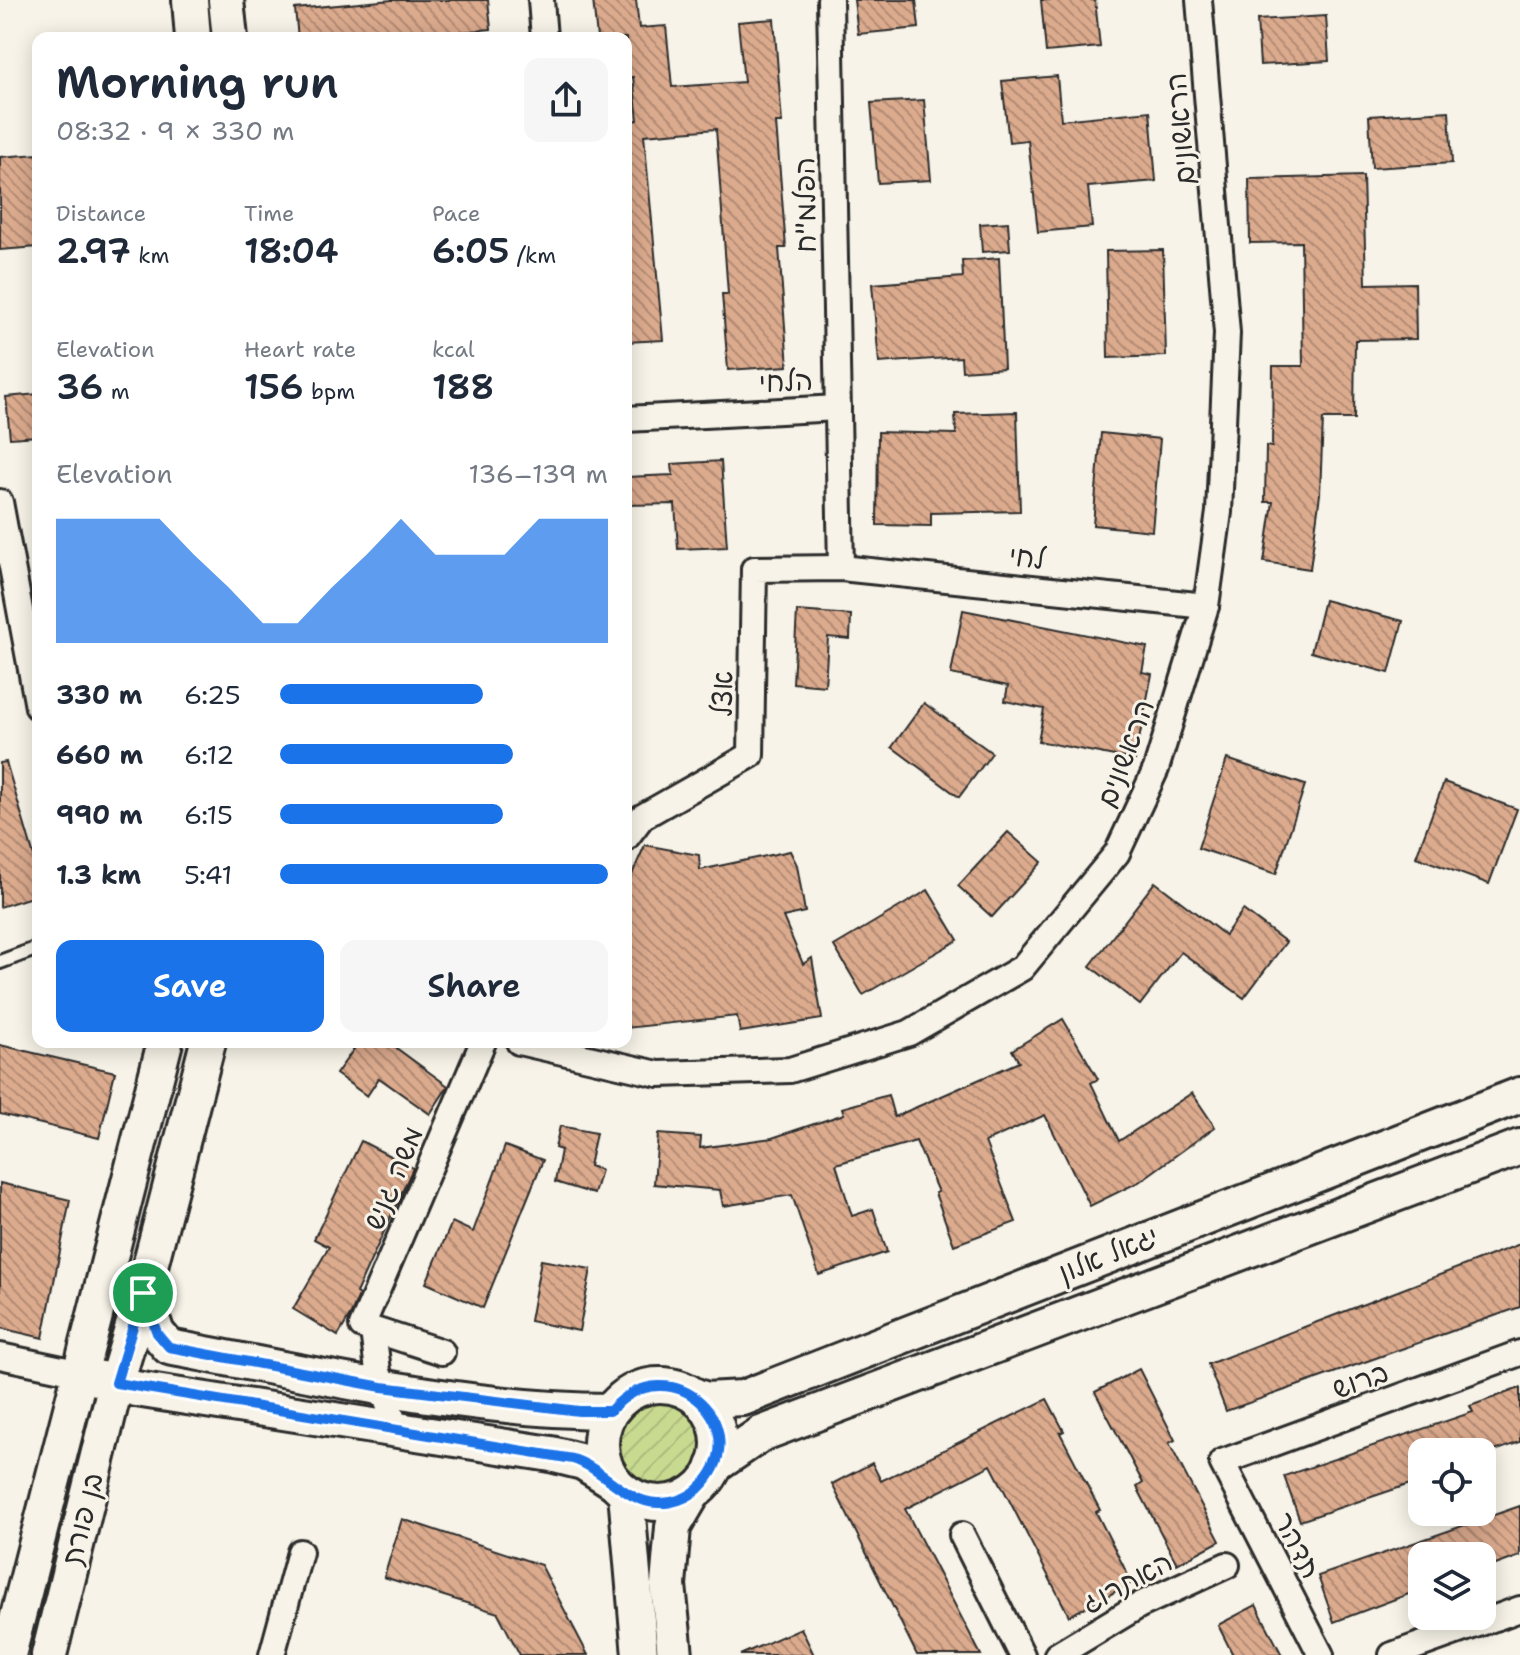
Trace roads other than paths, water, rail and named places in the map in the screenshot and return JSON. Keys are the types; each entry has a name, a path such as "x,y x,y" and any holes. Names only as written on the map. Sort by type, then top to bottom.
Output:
{"street":[{"path":"190,0 193,32"},
{"path":"226,0 229,32"},
{"path":"541,0 544,32"},
{"name":"הפלמ\"ח","path":"830,0 838,408"},
{"name":"הראשונים","path":"545,1048 658,1074 790,1070 909,1033 1022,968 1117,853 1156,769 1206,606 1219,512 1227,333 1199,0"},
{"name":"הלחי","path":"632,419 838,408 841,568"},
{"path":"0,502 32,675"},
{"name":"לחי","path":"841,568 1206,606"},
{"name":"אצל","path":"632,830 642,817 751,755 754,569 841,568"},
{"path":"8,1655 163,1048"},
{"name":"בן פורת","path":"49,1655 116,1383 143,1293 206,1048"},
{"name":"משה גניש","path":"396,1430 382,1387 373,1330 362,1326 480,1048"},
{"name":"יגאל אלון","path":"695,1396 706,1400 743,1398 1520,1095"},
{"name":"יגאל אלון","path":"714,1466 761,1434 1520,1147"},
{"path":"143,1293 157,1333 169,1347 382,1387 563,1410 610,1411"},
{"path":"373,1330 442,1352"},
{"name":"ברוש","path":"1222,1462 1520,1353"},
{"path":"0,1356 116,1383 573,1459 620,1487 659,1503 693,1493"},
{"path":"640,1655 620,1487 600,1446 602,1428 610,1411 623,1396 659,1384 677,1387 695,1396 710,1412 718,1433 714,1466 673,1527 668,1585 675,1655"},
{"name":"תדהר","path":"1222,1462 1321,1655"},
{"path":"962,1535 1022,1655"},
{"path":"272,1655 300,1552"},
{"name":"האתרוג","path":"1057,1655 1140,1605 1227,1565"},
{"path":"1392,1655 1520,1609"}],"lane":[{"path":"0,962 32,950"}]}
